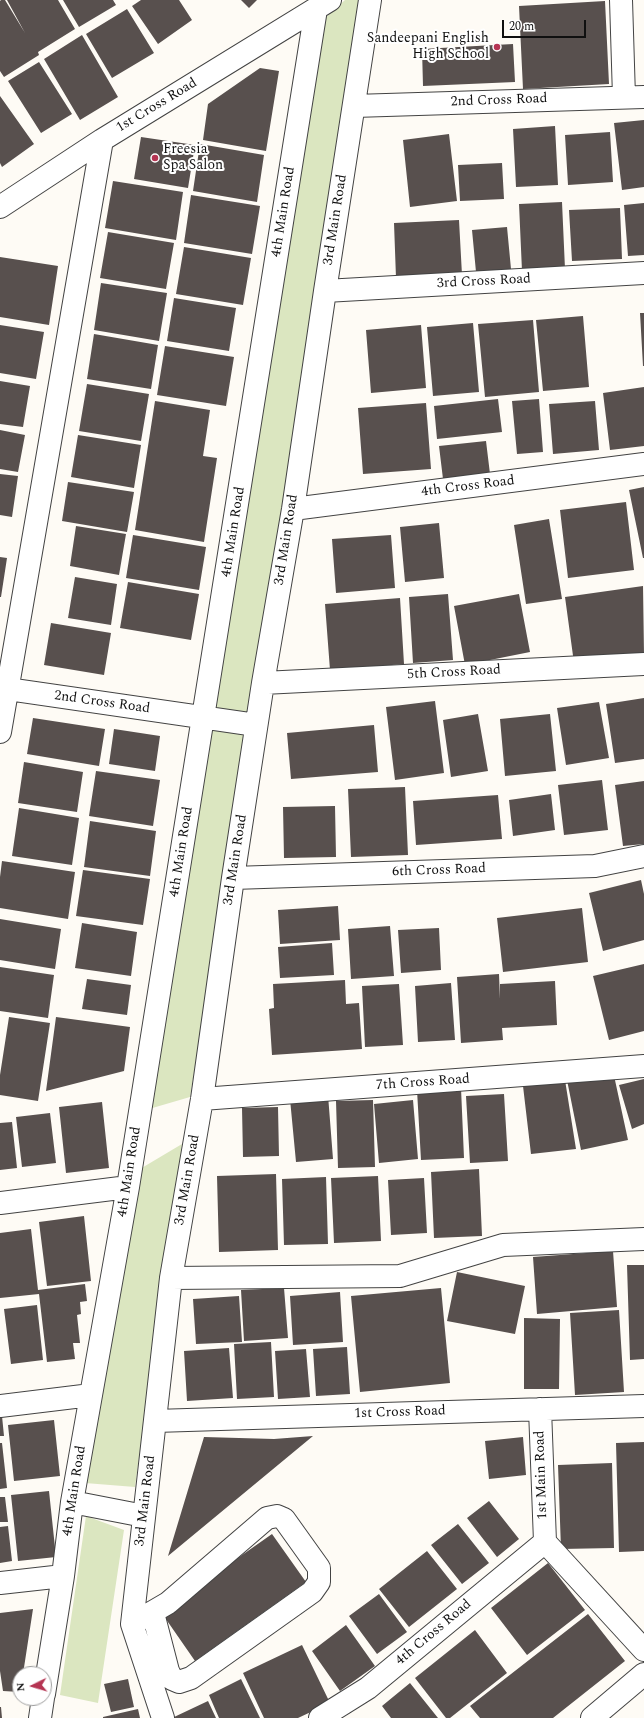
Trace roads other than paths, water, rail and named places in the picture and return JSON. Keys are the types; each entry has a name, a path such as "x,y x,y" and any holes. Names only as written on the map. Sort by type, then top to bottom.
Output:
{"street":[{"name":"3rd Main Road","path":"162,1718 159,1675 132,1624 171,1278 202,1099 256,725 293,509 370,0"},
{"path":"621,0 634,97"},
{"name":"1st Cross Road","path":"0,207 102,140 323,5"},
{"name":"4th Main Road","path":"49,1666 63,1576 72,1502 128,1186 204,718 323,5"},
{"name":"2nd Cross Road","path":"354,106 634,97"},
{"path":"0,732 4,688 102,140"},
{"name":"3rd Cross Road","path":"325,291 644,273"},
{"name":"4th Cross Road","path":"293,509 644,464"},
{"name":"5th Cross Road","path":"263,683 644,664"},
{"name":"2nd Cross Road","path":"4,688 256,725"},
{"name":"6th Cross Road","path":"233,878 595,866 644,856"},
{"name":"7th Cross Road","path":"202,1099 644,1066"},
{"path":"0,1203 128,1186"},
{"path":"171,1278 400,1276 502,1245 644,1240"},
{"path":"0,1406 91,1395"},
{"name":"1st Cross Road","path":"155,1421 644,1406"},
{"name":"1st Main Road","path":"540,1409 545,1542"},
{"path":"72,1502 144,1516"},
{"path":"132,1624 168,1603 267,1518 277,1516 284,1519 319,1568 319,1582 312,1592 191,1678 179,1682 159,1675 153,1613"},
{"path":"545,1542 644,1650"},
{"name":"4th Cross Road","path":"320,1718 368,1688 545,1542"},
{"path":"0,1583 63,1576"},
{"path":"592,1718 644,1674"},
{"path":"40,1718 42,1706"}],"place":[{"name":"Sandeepani English High School","path":"497,47"},
{"name":"Freesia Spa Salon","path":"155,158"}]}
